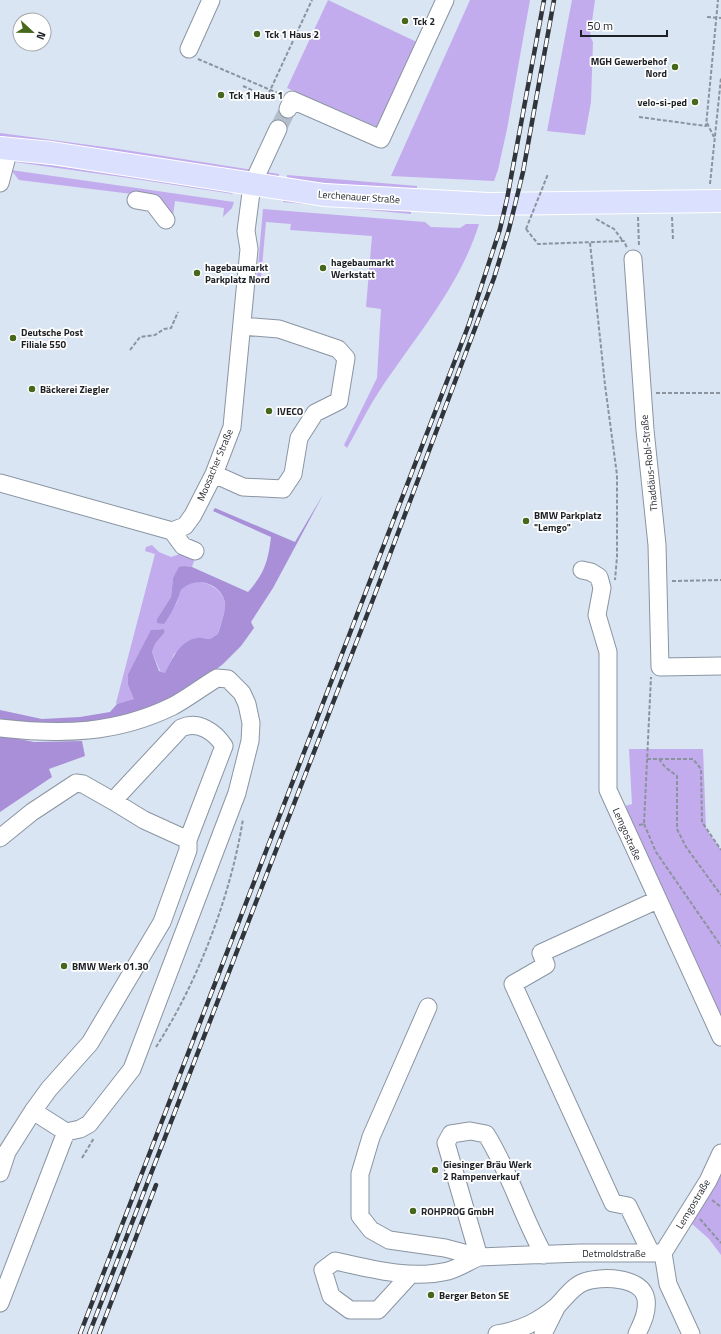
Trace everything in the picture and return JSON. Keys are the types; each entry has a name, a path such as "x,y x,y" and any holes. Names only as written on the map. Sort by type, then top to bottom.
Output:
{"main road":[{"name":"Lerchenauer Straße","path":"5,149 52,154 324,195 488,204 715,193"}],"street":[{"path":"190,49 211,0"},
{"path":"290,104 381,139 445,0"},
{"name":"Moosacher Straße","path":"172,531 185,526 193,515 214,474 232,427 249,249 246,230 252,185 278,129"},
{"path":"0,183 5,149"},
{"path":"136,200 153,203 166,220"},
{"name":"Thaddäus-Robl-Straße","path":"636,255 643,393 658,545 660,667"},
{"path":"214,474 243,487 283,489 293,474 299,438 315,413 339,401 346,358 338,349 279,329 242,326"},
{"path":"0,483 172,531 183,546 194,551"},
{"name":"Lemgostraße","path":"582,570 591,572 599,577 602,588 597,615 608,652 608,790 657,900 721,1037"},
{"path":"660,667 721,666"},
{"path":"0,728 41,733 68,733 107,728 138,719 173,706 217,678 223,678 231,682 242,693 246,701 252,734 237,793 132,1069 89,1124 80,1129 66,1132 33,1111"},
{"path":"0,1173 4,1147 49,1089 90,1043 162,922 188,850 188,840 224,746 220,740 209,731 196,725 188,725 181,728 113,801"},
{"path":"0,838 32,812 76,783 83,784 144,820 188,840"},
{"path":"657,900 541,953 546,965 513,984 613,1203 628,1206 657,1253 668,1284 691,1334"},
{"path":"428,1007 371,1137 360,1174 360,1216 371,1230 389,1240 445,1248 479,1257"},
{"path":"479,1257 446,1143 451,1134 470,1131 486,1134 495,1148 534,1238 544,1255"},
{"path":"0,1303 66,1132"},
{"name":"Lemgostraße","path":"657,1253 708,1181 721,1153"},
{"name":"Detmoldstraße","path":"479,1257 581,1253 657,1253"},
{"path":"410,1275 378,1310 350,1310 331,1296 323,1270 335,1261 374,1270 410,1275 449,1270 479,1257"},
{"path":"497,1334 528,1332 553,1323 568,1294 583,1282 600,1278 617,1279 637,1286 646,1297 646,1312 637,1334"}],"path":[{"path":"243,86 267,97 312,0"},
{"path":"639,117 706,126 718,0"},
{"path":"706,17 721,18"},
{"path":"190,49 188,54 270,90 290,104"},
{"path":"715,193 715,138 721,78"},
{"path":"706,122 715,138"},
{"path":"548,174 526,229 538,244 624,241"},
{"path":"672,214 673,240"},
{"path":"636,255 638,215"},
{"path":"595,218 614,229 636,255"},
{"path":"590,243 616,475 617,557 614,587"},
{"path":"130,350 140,337 155,335 164,329 171,328 178,312"},
{"path":"643,393 721,393"},
{"path":"659,581 721,580"},
{"path":"660,667 655,668 651,679 644,824 656,852 721,946"},
{"path":"647,759 693,759 701,769 702,822 721,850"},
{"path":"659,759 665,767 677,776 677,829 686,847 721,895"},
{"path":"626,832 632,827 644,824"},
{"path":"711,1199 721,1207"},
{"path":"698,1217 721,1243"}],"shaded area":[{"path":"328,0 421,44 382,129 287,88"},
{"path":"470,0 530,0 507,129 498,170 494,181 391,176"},
{"path":"572,0 595,0 590,36 593,42 591,102 585,135 547,131"},
{"path":"0,133 119,149 279,174 279,177 118,152 0,136"},
{"path":"15,160 231,191 233,194 15,162"},
{"path":"11,170 234,202 232,208 223,217 224,208 175,201 173,216 148,196 19,180"},
{"path":"287,175 417,186 417,190 365,187 287,179"},
{"path":"284,199 411,211 411,214 283,202"},
{"path":"263,209 425,222 431,227 460,228 466,224 479,224 471,247 449,290 380,390 347,448 344,445 377,378 381,309 366,307 372,236 290,230 291,224 266,222 261,278 257,277"},
{"path":"324,493 273,588 251,622 254,628 241,646 223,664 204,679 158,707 108,724 0,723 0,710 42,719 80,717 110,712 117,704 134,699 128,685 128,674 151,630 164,629 165,632 155,644 152,652 159,671 165,673 173,657 185,643 197,638 210,639 218,634 224,614 225,603 223,596 214,587 202,582 189,584 182,589 164,624 157,623 157,619 171,597 173,578 179,567 192,567 248,592 262,573 265,566 269,553 271,537 213,511 215,508 295,542"},
{"path":"152,545 159,552 171,557 183,553 195,558 192,567 185,566 173,578 171,597 157,619 175,606 181,589 186,584 193,582 207,584 219,591 225,603 224,614 218,634 210,639 197,638 174,654 166,674 160,671 152,652 155,644 165,632 164,629 152,630 128,674 128,685 135,699 117,704 116,703 155,554 145,551 146,547"},
{"path":"0,735 34,742 82,741 85,756 49,769 52,777 0,812"},
{"path":"629,749 703,749 706,829 721,850 721,1020 633,830 625,806 632,804"},
{"path":"721,1167 721,1255 709,1239 691,1223"}],"tunnel":[{"path":"278,129 288,109"}],"railway":[{"path":"80,1334 469,324 500,229 507,199 544,0"},
{"path":"89,1334 372,602 494,278 509,229 523,172 554,0"},
{"path":"99,1334 156,1185"}],"place":[{"name":"Tck 2","path":"405,21"},
{"name":"Tck 1 Haus 2","path":"257,34"},
{"name":"MGH Gewerbehof Nord","path":"675,67"},
{"name":"Tck 1 Haus 1","path":"221,95"},
{"name":"velo-si-ped","path":"695,102"},
{"name":"hagebaumarkt Werkstatt","path":"323,268"},
{"name":"hagebaumarkt Parkplatz Nord","path":"197,273"},
{"name":"Deutsche Post Filiale 550","path":"13,338"},
{"name":"Bäckerei Ziegler","path":"32,389"},
{"name":"IVECO","path":"269,411"},
{"name":"BMW Parkplatz \"Lemgo\"","path":"526,521"},
{"name":"BMW Werk 01.30","path":"64,966"},
{"name":"Giesinger Bräu Werk 2 Rampenverkauf","path":"435,1170"},
{"name":"ROHPROG GmbH","path":"413,1211"},
{"name":"Berger Beton SE","path":"431,1295"}]}
